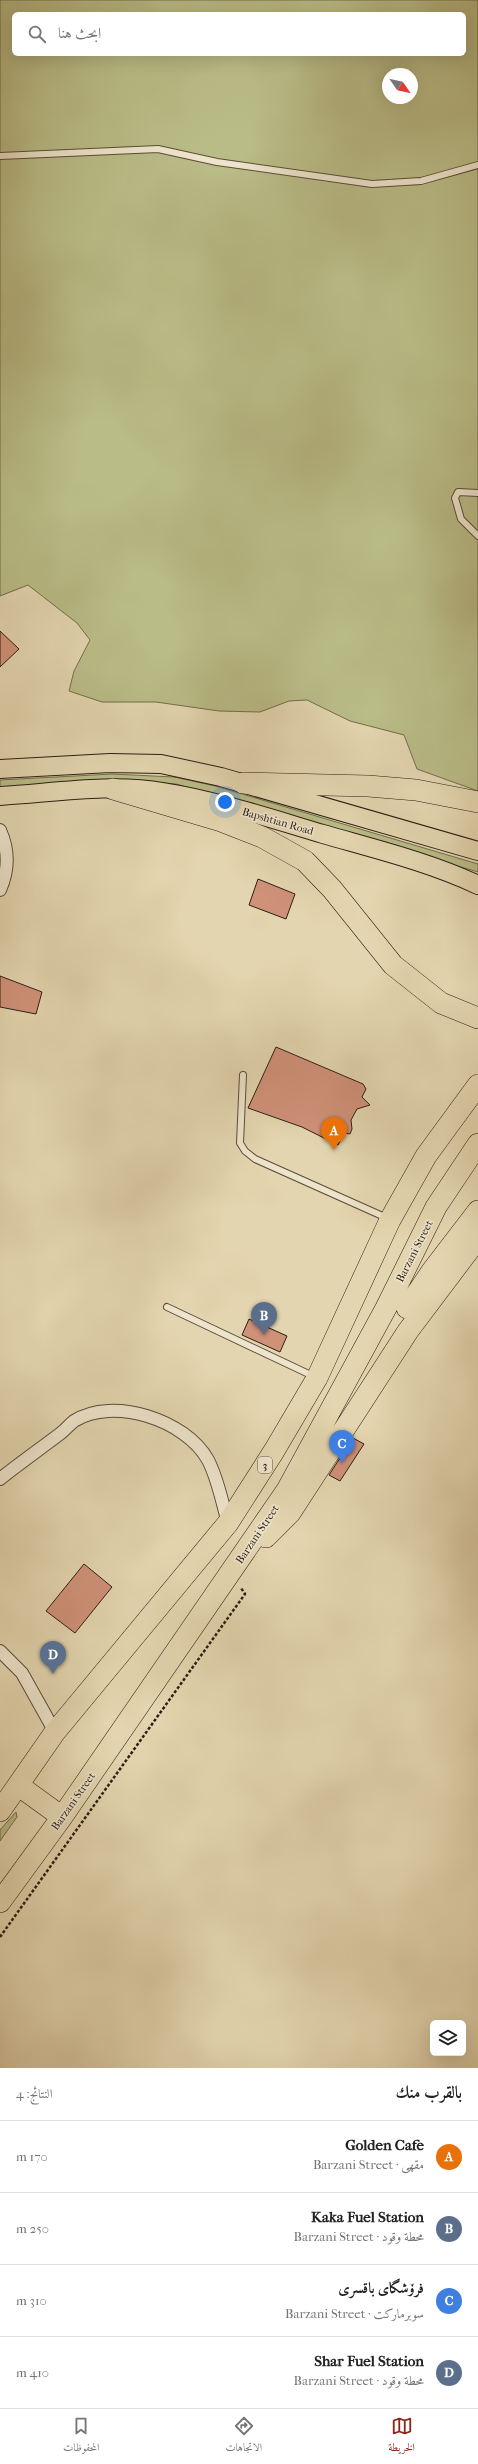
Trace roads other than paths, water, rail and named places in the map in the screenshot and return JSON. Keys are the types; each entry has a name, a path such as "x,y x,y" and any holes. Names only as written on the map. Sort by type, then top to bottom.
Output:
{"highway":[{"path":"243,783 368,786 416,790 478,802"},
{"path":"113,789 181,807 262,837 305,861 332,890 393,964 441,1003 478,1018"},
{"name":"3","path":"0,1811 55,1732 228,1523 274,1451 317,1378 390,1220 426,1156 478,1085"},
{"name":"Barzani Street","path":"0,1902 62,1817 287,1490 386,1308 436,1207 478,1144"},
{"path":"287,1490 432,1271 478,1211"},
{"path":"246,1550 270,1534 290,1513 419,1315 478,1238"},
{"path":"18,1785 62,1817"}],"main road":[{"path":"0,769 110,763 161,764 243,783 478,851"},
{"name":"Bapshtian Road","path":"0,796 113,789 163,792 248,812 422,863 454,874 478,886"}],"street":[{"path":"0,830 7,859 4,881 0,890"},
{"path":"0,1479 74,1421 92,1414 111,1410 153,1417 174,1428 194,1443 207,1459 217,1482 228,1523"},
{"path":"0,1651 22,1673 55,1732"}],"lane":[{"path":"0,156 158,149 217,162 372,184 421,181 478,165"},
{"path":"478,493 458,492 455,498 461,519 478,536"},
{"path":"243,1075 240,1143 245,1152 255,1159 390,1220"},
{"path":"167,1307 317,1378"}],"place":[{"name":"Golden Cafe","path":"334,1150"},
{"name":"Kaka Fuel Station","path":"264,1335"},
{"name":"فرۆشگای باقسری","path":"342,1463"},
{"name":"Shar Fuel Station","path":"53,1674"}]}
